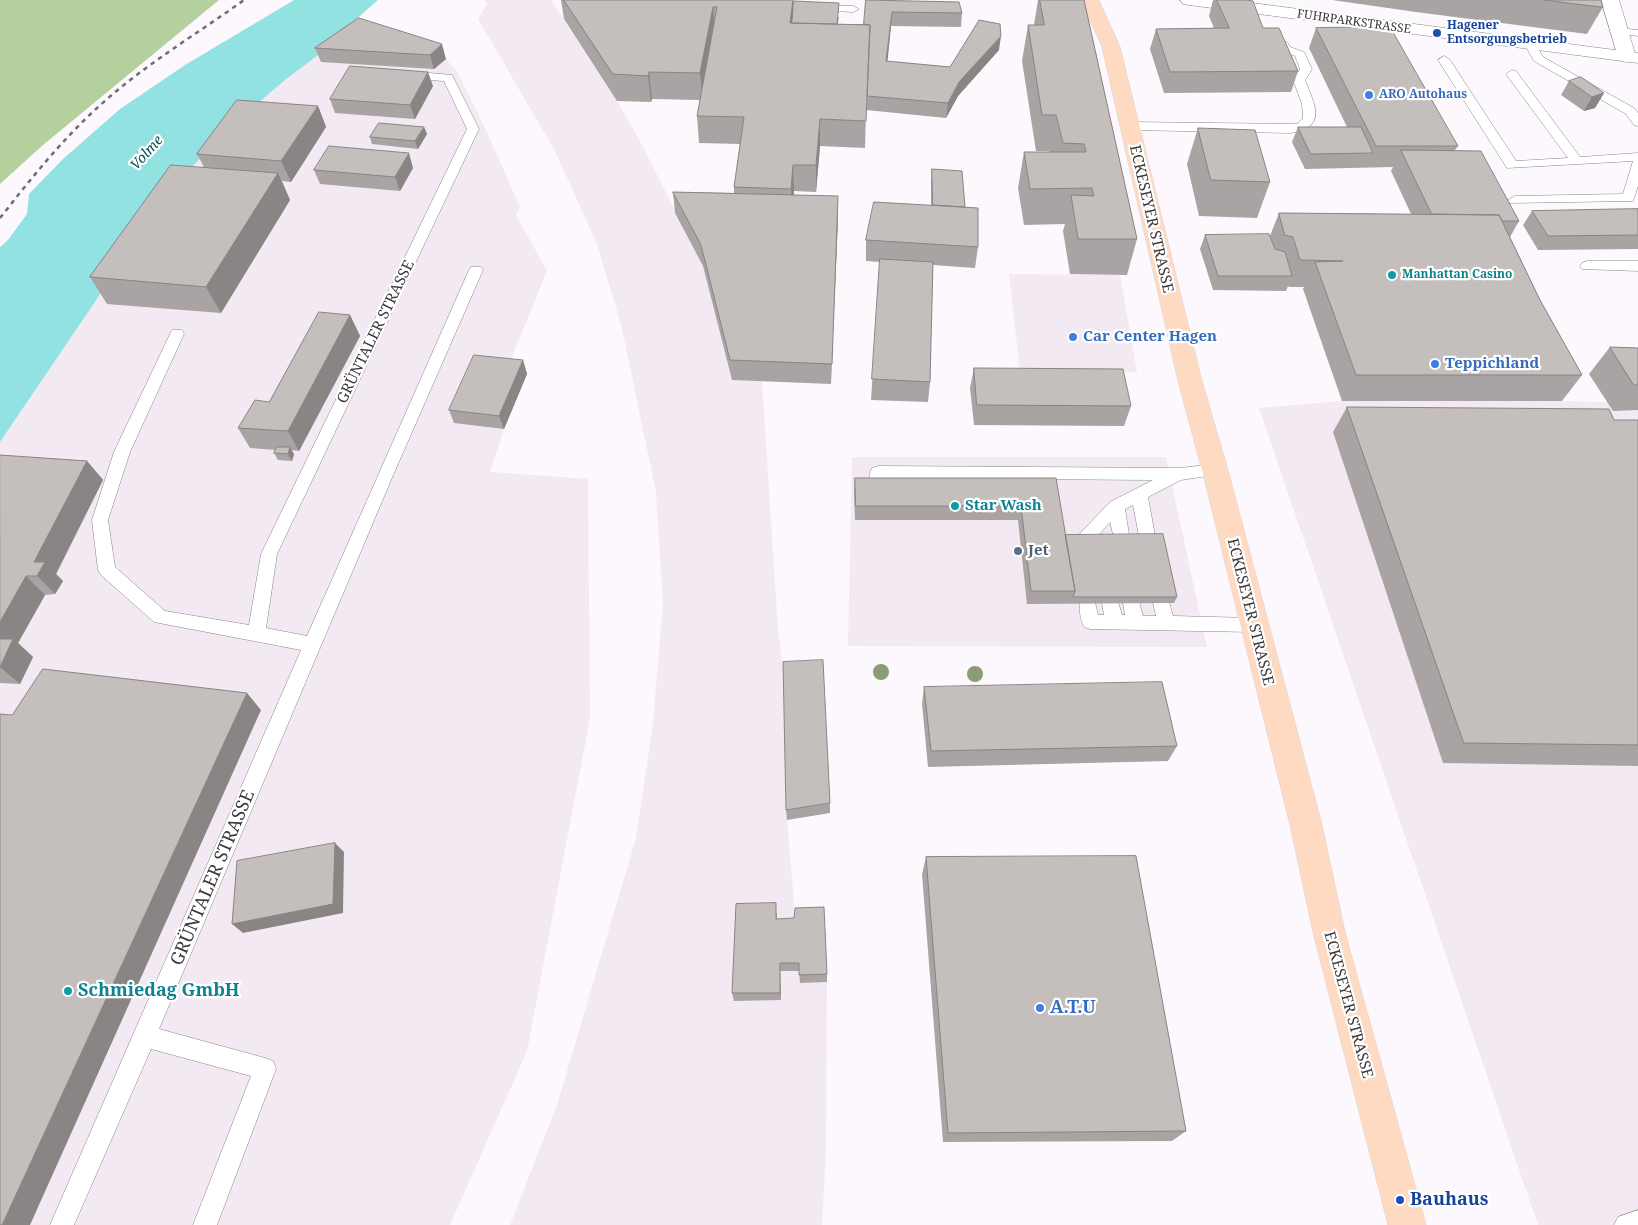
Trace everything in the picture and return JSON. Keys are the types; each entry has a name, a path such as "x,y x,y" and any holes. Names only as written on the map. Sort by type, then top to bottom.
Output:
{"main road":[{"name":"ECKESEYER STRASSE","path":"1090,0 1111,47 1190,381 1215,470 1253,625 1306,825 1329,932 1407,1225"},
{"name":"FUHRPARKSTRASSE","path":"1189,0 1633,58"},
{"path":"1610,0 1619,31 1633,58"}],"lane":[{"path":"806,8 853,8"},
{"path":"1619,31 1638,33"},
{"path":"1129,126 1300,129 1306,126 1310,120 1310,114 1299,80 1306,69 1300,54 1286,50 1283,44"},
{"path":"1532,45 1538,59 1634,112 1638,122"},
{"path":"1444,60 1512,165 1638,158"},
{"name":"GRÜNTALER STRASSE","path":"256,634 269,554 473,129 448,78 391,74"},
{"path":"1512,74 1578,161"},
{"path":"1515,200 1628,198 1638,164"},
{"path":"1587,266 1638,266"},
{"name":"GRÜNTALER STRASSE","path":"62,1225 383,480 476,270"},
{"path":"177,334 122,452 100,520 107,570 160,617 313,645"},
{"path":"878,492 878,472 1180,474 1215,470"},
{"path":"1080,542 1116,506 1180,474"},
{"path":"1139,494 1148,541"},
{"path":"1116,506 1122,541"},
{"path":"1098,524 1101,541"},
{"path":"1088,603 1090,622 1253,625"},
{"path":"1110,603 1114,622"},
{"path":"1132,603 1135,623"},
{"path":"1162,603 1166,624"},
{"path":"145,1036 265,1069 205,1225"},
{"path":"1626,1225 1638,1222"}],"shaded area":[{"path":"484,0 551,0 617,101 640,141 703,266 732,380 762,381 778,630 784,674 787,820 795,916 827,982 826,1150 822,1225 510,1225 557,1105 636,838 653,724 663,604 656,492 621,324 597,244 554,149 478,19 487,4"},
{"path":"350,31 364,32 446,59 458,73 520,207 516,215 547,271 506,371 527,374 504,429 490,472 588,479 590,718 527,1051 450,1225 0,1225 0,442 120,265 192,167 237,121 285,80"},
{"name":"Car Center Hagen","path":"1009,274 1120,275 1137,372 1020,371"},
{"path":"1342,401 1638,403 1638,1225 1538,1225 1259,408"},
{"name":"Jet","path":"852,457 1166,457 1207,647 848,646"}],"green space":[{"path":"0,0 219,0 43,145 0,184"}],"water":[{"name":"Volme","path":"294,0 378,0 353,22 350,31 285,80 237,121 192,167 120,265 0,442 0,247 8,240 27,214 29,194 63,159 120,109 185,65"}],"building":[{"path":"564,0 793,0 790,23 870,25 866,121 820,119 816,165 793,165 791,189 734,187 744,117 697,116 717,7 713,7 700,73 649,72 648,76 613,74"},
{"path":"866,0 959,2 962,13 892,12 886,61 950,67 979,20 1000,24 1001,36 959,82 948,103 867,96 870,25 864,24"},
{"path":"1040,0 1084,0 1137,239 1078,239 1071,195 1094,196 1092,188 1030,189 1024,152 1086,152 1084,144 1063,143 1056,115 1042,115 1028,25 1044,25"},
{"path":"1217,0 1253,1 1263,28 1279,28 1298,71 1170,72 1156,29 1229,28"},
{"path":"1544,0 1601,0 1603,7"},
{"path":"794,1 839,3 837,24 792,23"},
{"path":"359,18 442,44 430,55 315,48"},
{"name":"ARO Autohaus","path":"1390,27 1458,146 1376,146 1316,28"},
{"path":"350,66 428,72 410,105 330,99"},
{"path":"1581,77 1604,93 1592,97 1569,81"},
{"path":"237,100 318,106 281,161 197,154"},
{"path":"379,123 424,127 415,141 370,137"},
{"path":"1298,127 1361,127 1373,153 1311,154"},
{"path":"1198,128 1255,130 1270,182 1211,180"},
{"path":"329,146 409,153 395,177 314,170"},
{"path":"1401,150 1481,151 1519,221 1502,221 1499,215 1432,214"},
{"path":"171,165 278,173 206,287 90,277"},
{"path":"932,169 962,171 965,207 933,205"},
{"path":"673,192 838,196 832,364 730,360 701,245"},
{"path":"874,202 978,208 978,247 866,240"},
{"path":"1638,209 1638,235 1548,236 1532,211"},
{"path":"1279,213 1499,215 1540,300 1582,375 1356,375 1315,262 1343,261 1300,260 1293,237 1285,235"},
{"path":"1269,234 1275,249 1285,252 1292,276 1218,276 1205,235"},
{"path":"880,259 933,262 930,382 872,379"},
{"path":"319,312 350,315 288,431 238,428 255,400 269,402"},
{"path":"1610,347 1638,348 1638,385 1634,385"},
{"path":"474,355 523,360 499,416 449,410"},
{"path":"974,368 1123,369 1131,406 977,405"},
{"path":"1347,407 1609,409 1614,420 1638,420 1638,745 1464,743"},
{"path":"277,447 290,447 288,454 274,453"},
{"path":"0,455 87,461 34,562 45,562 37,576 26,576 0,622"},
{"path":"855,478 1056,478 1075,591 1031,591 1021,506 856,506"},
{"path":"1163,534 1177,597 1073,597 1075,591 1065,535"},
{"path":"0,639 13,639 0,667"},
{"path":"823,660 830,803 786,810 783,662"},
{"name":"Schmiedag GmbH","path":"43,669 247,693 2,1225 0,1225 0,714 12,715"},
{"path":"1162,682 1177,746 931,751 924,687"},
{"path":"335,843 333,904 232,924 237,861"},
{"name":"A.T.U","path":"1136,856 1186,1131 948,1133 926,857"},
{"path":"776,903 776,919 794,918 795,908 824,907 827,974 799,975 799,963 780,963 780,993 732,993 736,904"}],"railway":[{"path":"0,218 58,148 96,109 131,79 244,0"}],"place":[{"name":"Hagener Entsorgungsbetrieb","path":"1437,33"},
{"name":"ARO Autohaus","path":"1369,95"},
{"name":"Manhattan Casino","path":"1392,275"},
{"name":"Car Center Hagen","path":"1073,337"},
{"name":"Teppichland","path":"1435,364"},
{"name":"Star Wash","path":"955,506"},
{"name":"Jet","path":"1018,551"},
{"name":"Schmiedag GmbH","path":"68,991"},
{"name":"A.T.U","path":"1040,1008"},
{"name":"Bauhaus","path":"1400,1200"}]}
